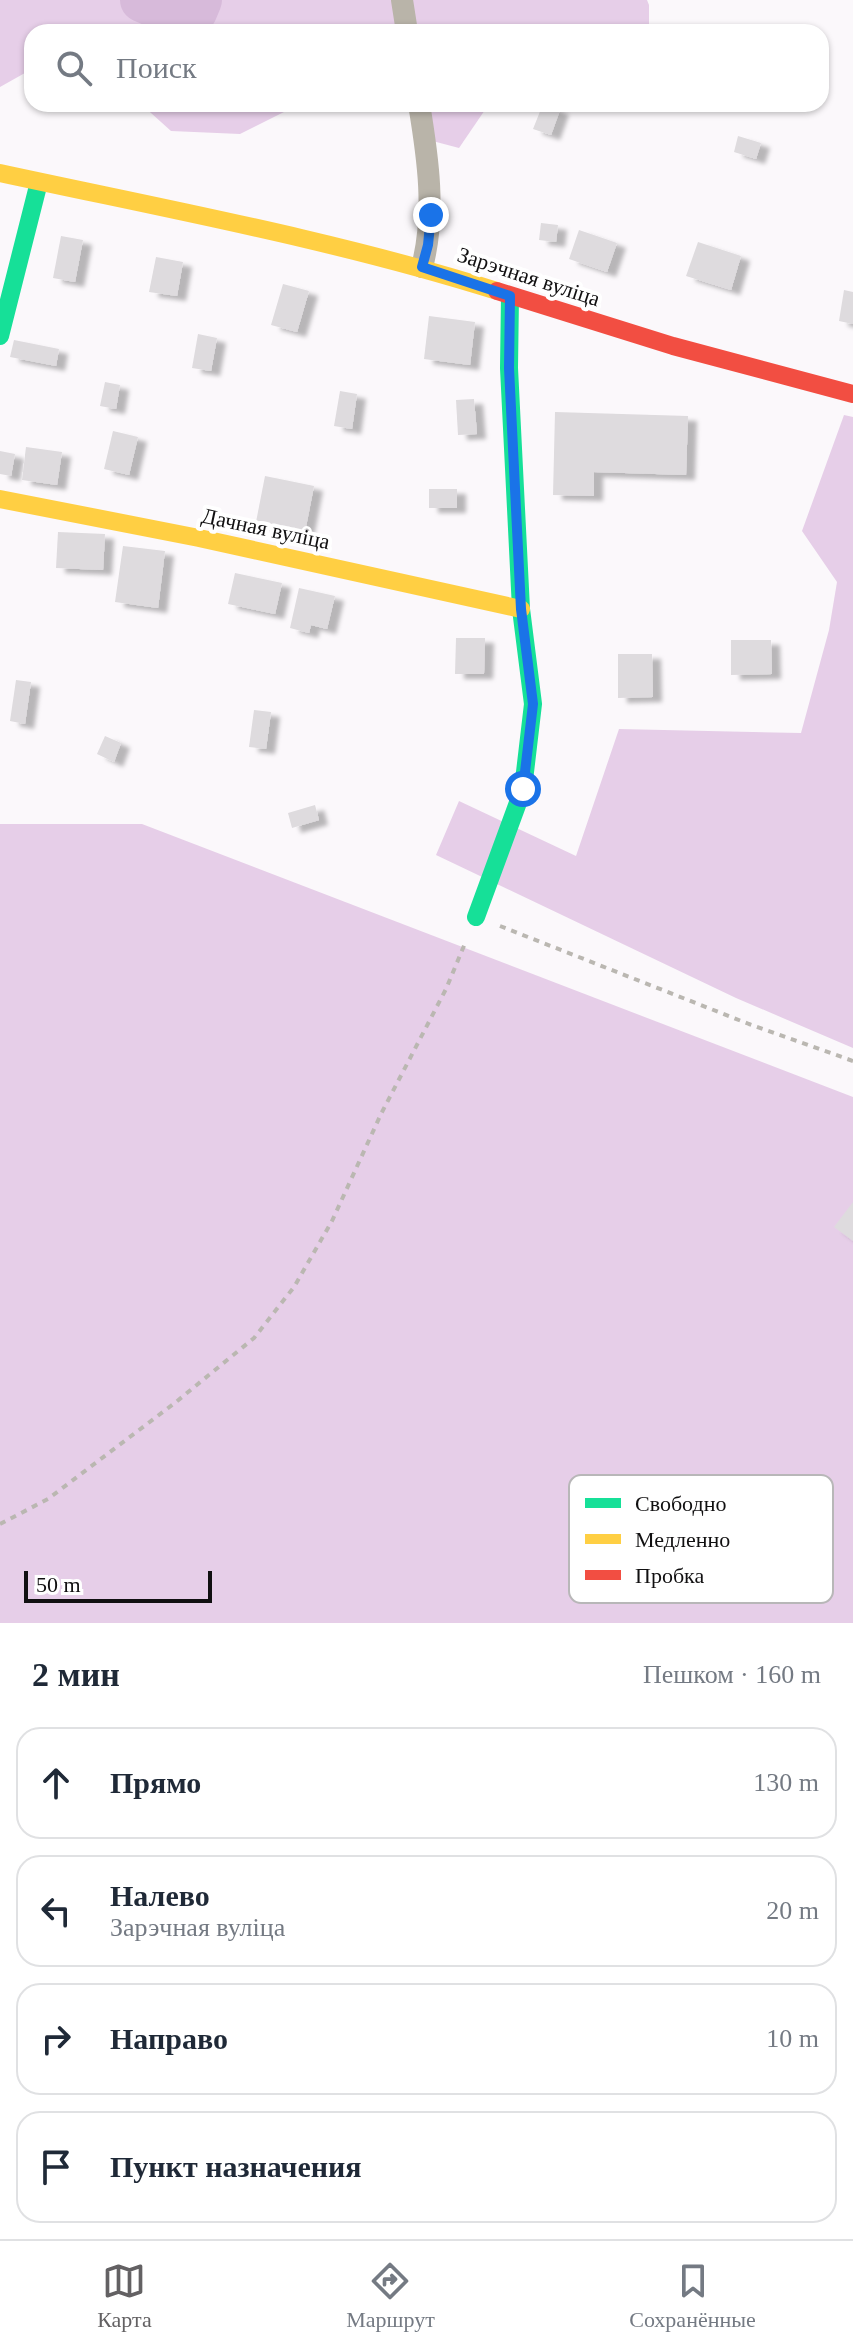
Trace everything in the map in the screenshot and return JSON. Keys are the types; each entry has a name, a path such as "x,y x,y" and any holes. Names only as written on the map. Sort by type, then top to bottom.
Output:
{"street":[{"path":"402,0 406,24"},
{"path":"420,112 431,215 422,267"},
{"name":"Зарэчная вуліца","path":"0,173 422,267 673,346 853,394"},
{"path":"0,336 39,182"},
{"path":"476,917 523,789 533,704 521,609 509,368 510,296"},
{"name":"Дачная вуліца","path":"0,499 199,538 521,609"}],"path":[{"path":"0,1524 48,1499 176,1402 262,1328 294,1287 332,1221 381,1114 446,989 476,917 749,1024 853,1061"}],"shaded area":[{"path":"0,0 647,0 649,5 649,24 24,24 24,74 0,87"},
{"path":"150,112 284,112 240,134 171,131"},
{"path":"416,112 484,112 459,148 425,139"},
{"path":"844,415 853,417 853,1048 736,998 436,855 459,801 576,856 619,729 801,733 829,630 837,582 802,531"},
{"path":"0,824 142,824 853,1097 853,1623 0,1623"}],"building":[{"path":"540,112 559,112 551,135 533,129"},
{"path":"738,136 761,143 756,159 734,152"},
{"path":"541,223 558,225 556,242 539,240"},
{"path":"579,230 617,243 607,272 569,259"},
{"path":"61,236 83,240 75,282 53,278"},
{"path":"698,242 741,256 731,290 686,276"},
{"path":"156,257 183,262 177,296 149,292"},
{"path":"283,284 309,291 297,332 271,325"},
{"path":"844,290 853,292 853,324 839,321"},
{"path":"429,316 475,322 470,365 424,359"},
{"path":"198,334 217,338 211,371 192,368"},
{"path":"14,340 59,349 56,366 10,357"},
{"path":"105,382 120,385 116,409 100,406"},
{"path":"340,391 357,394 352,429 334,426"},
{"path":"474,399 477,434 458,435 456,400"},
{"path":"555,412 688,416 686,475 594,472 594,496 553,495"},
{"path":"113,431 138,437 129,475 104,469"},
{"path":"26,447 62,452 57,485 22,480"},
{"path":"0,451 15,454 11,476 0,474"},
{"path":"265,476 314,486 305,532 256,522"},
{"path":"429,489 457,489 457,508 429,508"},
{"path":"58,532 105,534 103,570 56,568"},
{"path":"123,546 165,551 158,608 115,602"},
{"path":"235,573 282,583 275,614 228,604"},
{"path":"299,588 335,596 327,629 311,625 309,633 290,628"},
{"path":"456,638 485,638 484,674 455,674"},
{"path":"731,640 771,640 772,674 731,675"},
{"path":"618,654 652,654 653,697 618,698"},
{"path":"16,680 31,682 25,724 10,721"},
{"path":"254,710 271,712 266,749 249,747"},
{"path":"105,736 121,743 114,762 97,754"},
{"path":"315,805 319,820 292,828 288,813"},
{"path":"853,1202 853,1241 834,1227"}],"waterway":[{"path":"142,0 176,15 195,12 200,0"}],"traffic: fast":[{"path":"0,336 39,182"},
{"path":"476,917 523,789 533,704 521,609 509,368 510,296"}],"traffic: slow":[{"path":"0,173 312,241 497,291"},
{"path":"0,499 199,538 521,609"}],"traffic: jam":[{"path":"497,291 673,346 853,394"}],"route":[{"path":"431,215 422,267 510,296 509,368 521,609 533,704 523,789"}]}
